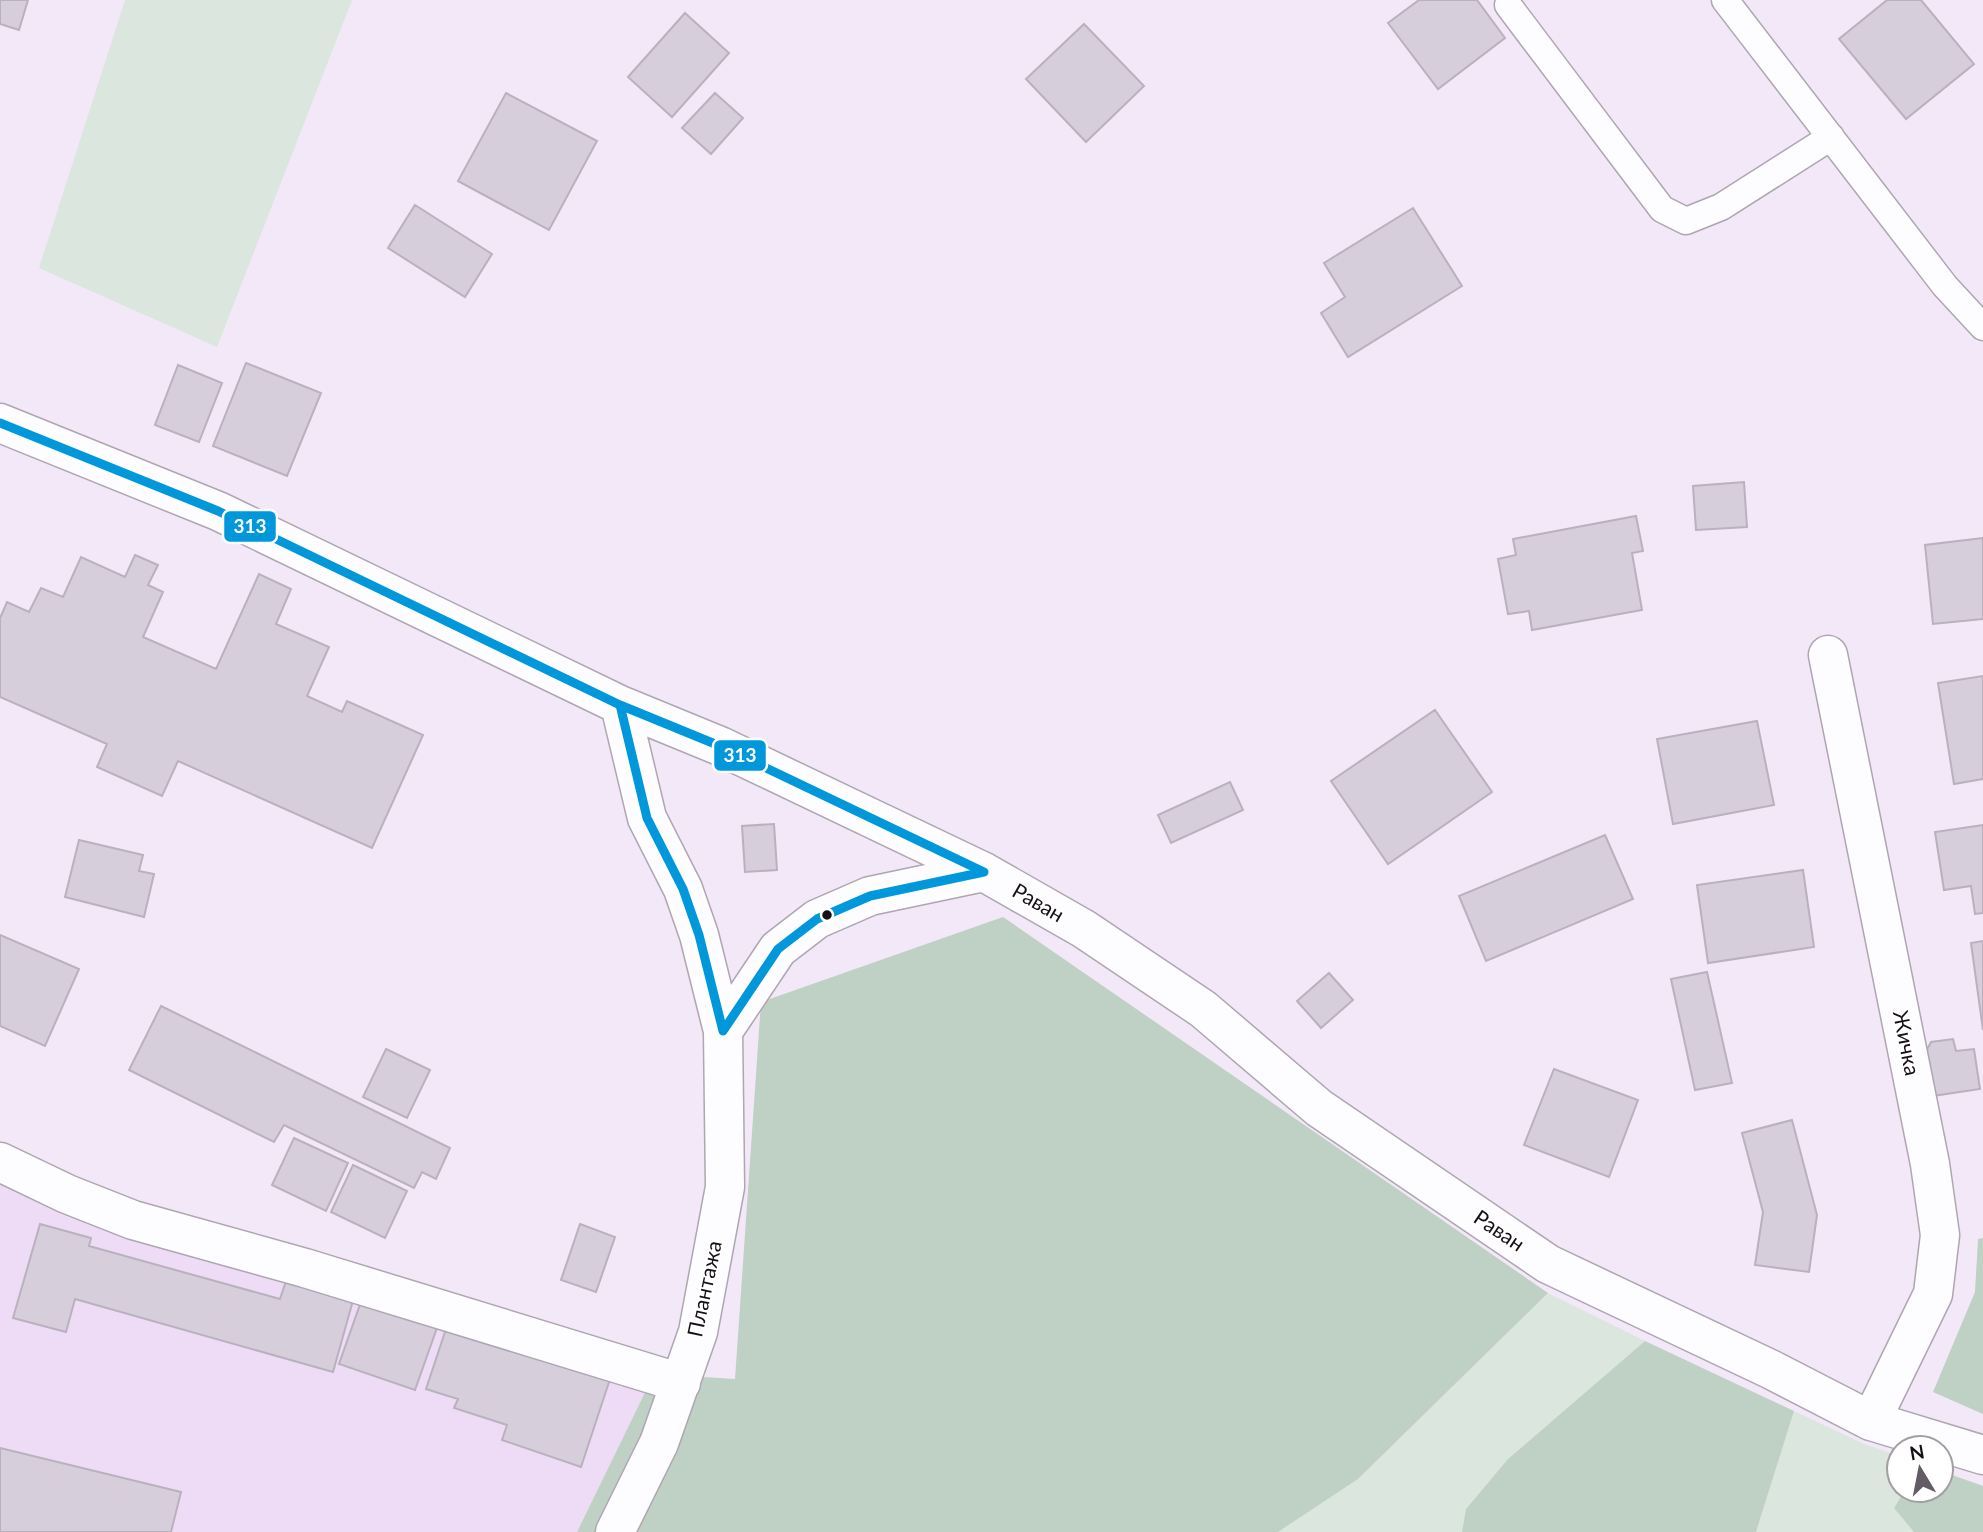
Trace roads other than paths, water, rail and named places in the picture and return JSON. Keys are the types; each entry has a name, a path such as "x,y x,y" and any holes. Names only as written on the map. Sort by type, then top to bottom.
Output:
{"street":[{"name":"Раван","path":"0,423 218,511 620,705 720,746 984,872 1084,929 1203,1009 1319,1108 1548,1264 1770,1369 1871,1421 1983,1455"},
{"name":"Жичка","path":"1828,655 1930,1164 1940,1235 1933,1294 1871,1421"},
{"name":"Плантажа","path":"615,1532 659,1443 698,1332 725,1187 723,1031 699,935 683,889 647,818 620,705"},
{"path":"723,1031 778,949 817,919 870,896 984,872"},
{"path":"0,1162 67,1194 133,1220 318,1272 681,1383"}],"lane":[{"path":"1725,0 1945,286 1983,327"},
{"path":"1508,5 1662,209 1686,221 1721,207 1831,137"}]}
